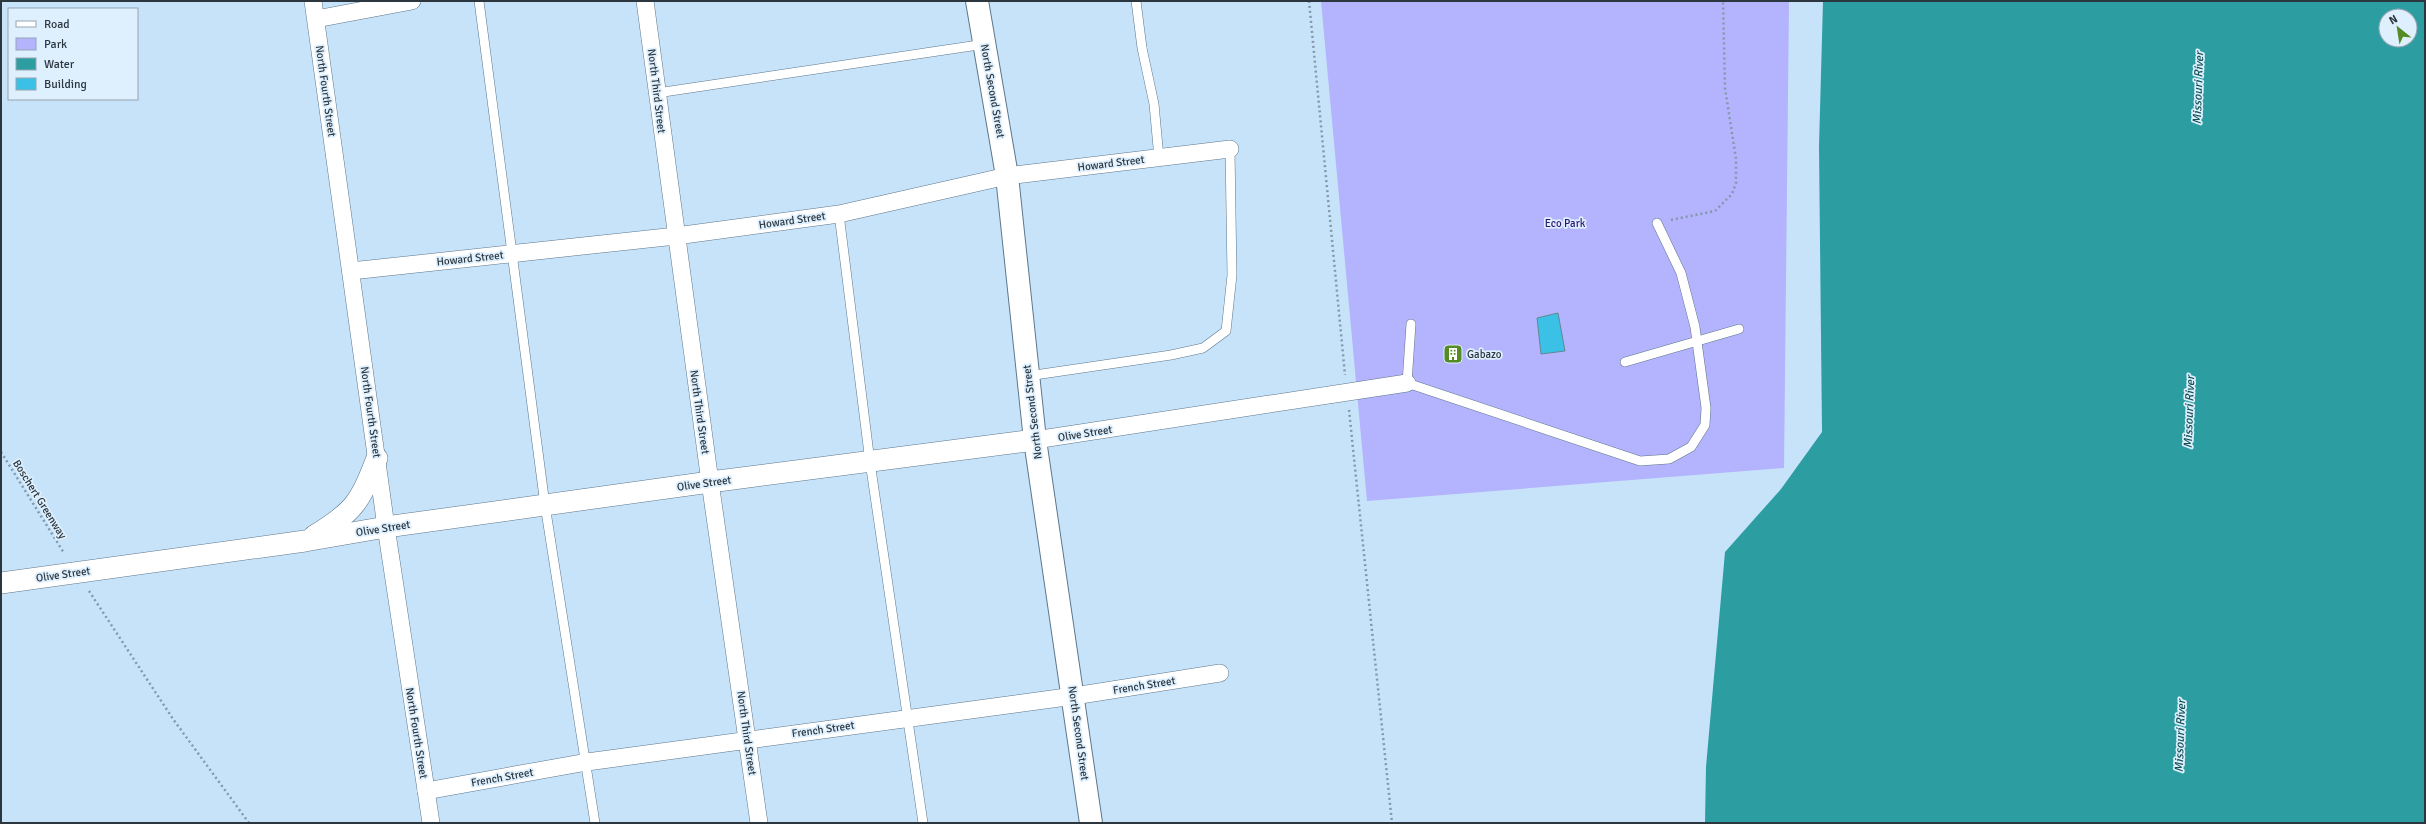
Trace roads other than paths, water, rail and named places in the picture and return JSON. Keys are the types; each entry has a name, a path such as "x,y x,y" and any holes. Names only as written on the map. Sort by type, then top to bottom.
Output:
{"main road":[{"name":"North Second Street","path":"977,1 1007,176 1035,440 1074,696 1091,823"}],"street":[{"name":"North Fourth Street","path":"313,1 386,527 431,823"},
{"path":"316,19 412,1"},
{"name":"North Third Street","path":"645,1 710,482 760,823"},
{"name":"Howard Street","path":"351,271 676,236 839,214 1007,176 1230,149"},
{"name":"Olive Street","path":"1,583 305,542 386,527 710,482 1035,440 1407,383"},
{"path":"305,542 342,519 355,505 365,488 377,458"},
{"name":"French Street","path":"426,791 587,762 907,717 1074,696 1220,673"}],"lane":[{"path":"479,1 514,254 546,505 587,762 595,823"},
{"path":"1136,1 1142,48 1154,104 1159,158"},
{"path":"657,94 985,44"},
{"path":"1028,376 1171,355 1203,348 1226,331 1232,275 1230,149"},
{"path":"839,214 870,462 923,823"},
{"path":"1411,324 1407,383 1640,461 1669,459 1691,447 1705,425 1706,408 1697,340 1681,273 1657,224"},
{"path":"1625,362 1739,329"}],"water":[{"name":"Missouri River","path":"1823,1 2425,1 2425,823 1705,823 1706,767 1725,552 1781,489 1822,432 1819,146"}],"place":[{"name":"Gabazo","path":"1453,354"}],"park label":[{"name":"Eco Park","path":"1565,223"}]}
